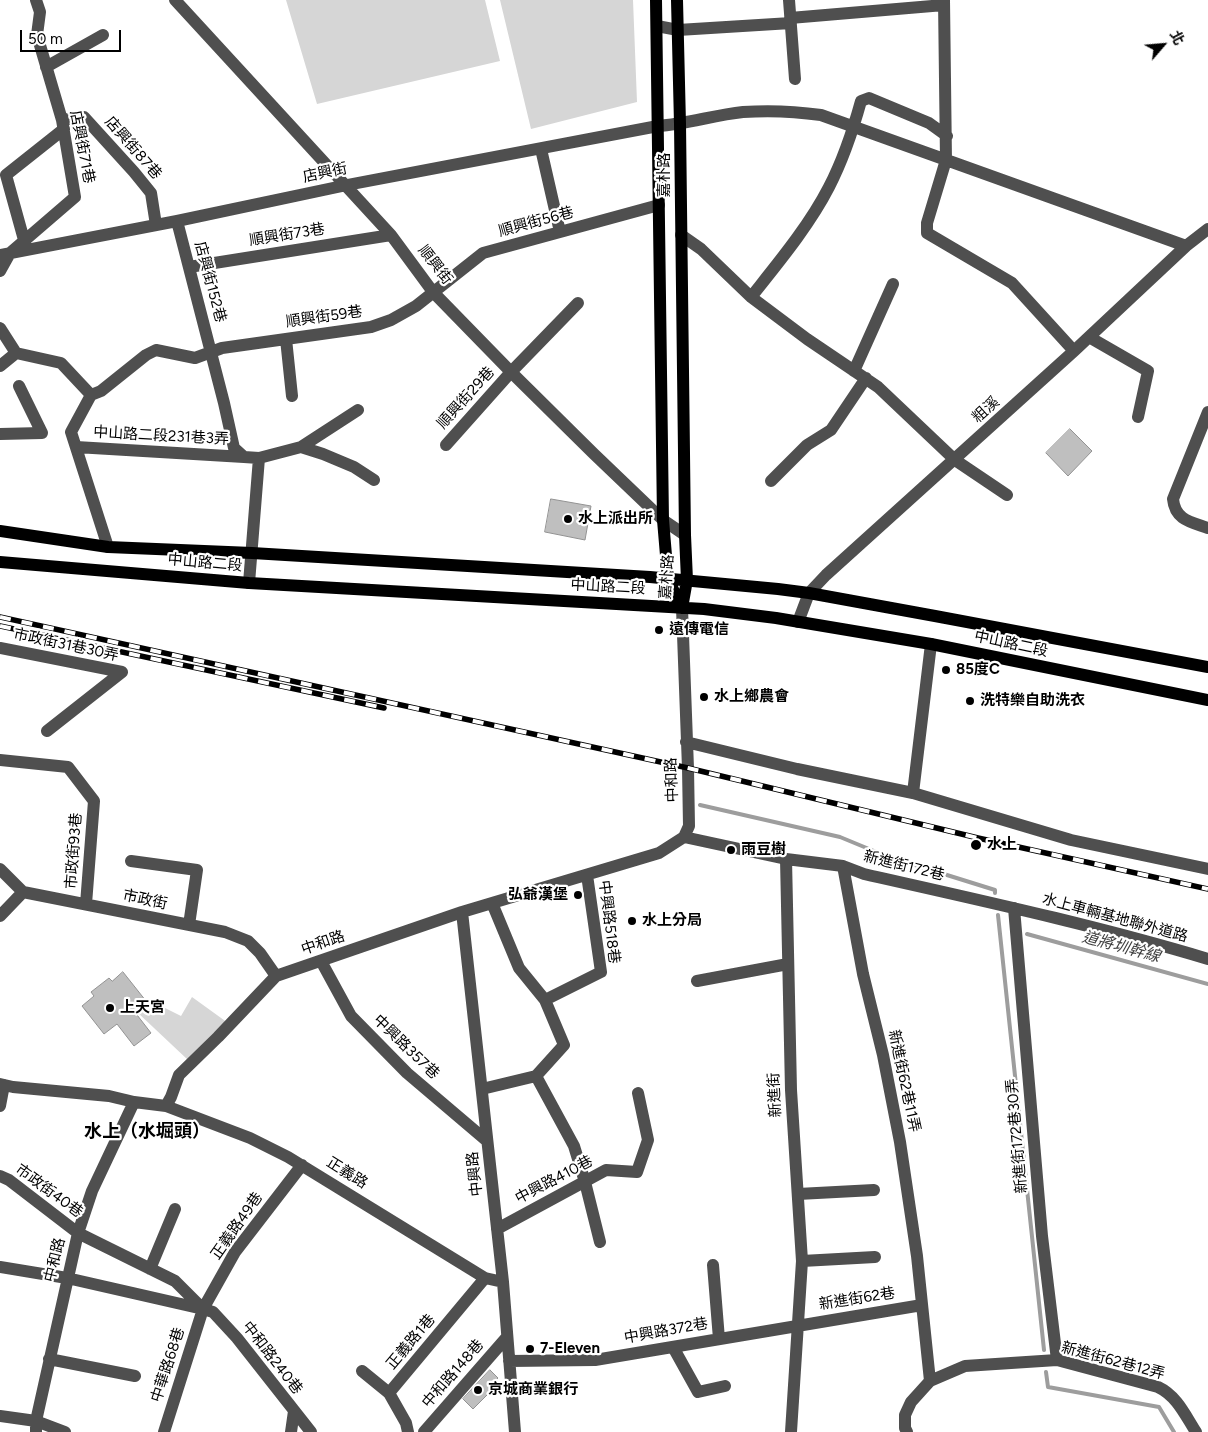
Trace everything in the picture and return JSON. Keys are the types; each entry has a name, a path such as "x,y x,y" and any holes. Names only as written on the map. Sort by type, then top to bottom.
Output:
{"main road":[{"name":"嘉朴路","path":"656,0 663,520 668,579 682,608"},
{"name":"嘉朴路","path":"677,0 686,580 682,608"},
{"name":"中山路二段","path":"0,531 108,547 252,553 686,580 809,593 1208,667"},
{"name":"中山路二段","path":"0,562 249,583 682,608 798,622 930,644 1208,700"}],"street":[{"name":"店興街71巷","path":"0,271 5,254 74,197 63,125 37,35 40,12 36,0"},
{"name":"順興街","path":"175,0 347,185 391,235 433,292 511,372 663,520 684,535"},
{"path":"789,0 795,78"},
{"path":"656,26 678,30 944,3 946,160 926,223 927,233 1012,283 1074,351"},
{"path":"46,67 104,35"},
{"path":"751,297 797,238 829,188 854,128 861,101 869,98 929,122 947,136"},
{"name":"店興街","path":"5,254 177,221 347,185 658,126 680,124 741,112 784,110 821,115 1186,246"},
{"name":"店興街87巷","path":"63,125 84,117 151,193 156,225"},
{"path":"24,240 6,175 63,125"},
{"path":"541,148 560,232"},
{"name":"順興街56巷","path":"433,292 483,253 659,205"},
{"name":"店興街152巷","path":"177,221 234,448 244,457"},
{"name":"粗溪","path":"798,622 809,593 826,575 955,460 1186,246 1208,234"},
{"name":"順興街73巷","path":"189,267 391,235"},
{"path":"681,235 701,249 751,297 807,339 878,386 955,460 1007,495"},
{"path":"854,371 893,284"},
{"name":"順興街59巷","path":"91,395 106,387 146,355 156,350 195,358 222,348 371,327 391,320 416,306 433,292"},
{"name":"順興街29巷","path":"446,445 511,372 578,303"},
{"path":"0,328 16,353 61,363 91,395 71,432 108,547"},
{"path":"1089,337 1148,371 1138,417"},
{"path":"286,339 292,396"},
{"path":"0,366 16,353"},
{"path":"771,481 807,445 831,430 866,378"},
{"path":"0,434 42,432 19,386"},
{"path":"300,447 358,410"},
{"path":"1208,412 1173,499 1176,513 1181,518 1208,528"},
{"name":"中山路二段231巷3弄","path":"76,447 259,458 300,447"},
{"path":"300,447 354,467 374,480"},
{"path":"249,583 259,458"},
{"name":"中和路","path":"166,1106 179,1075 276,976 462,912 659,853 684,837 689,826 682,608"},
{"path":"913,793 930,644"},
{"name":"市政街31巷30弄","path":"0,648 122,672 46,731"},
{"path":"686,742 797,770 913,793 1071,840 1208,869"},
{"name":"市政街93巷","path":"0,760 68,767 94,801 86,904"},
{"path":"684,837 786,859"},
{"name":"新進街172巷","path":"786,859 843,866 864,874 1014,908"},
{"name":"新進街","path":"786,859 791,1090 802,1261 791,1432"},
{"path":"130,860 196,870 188,925"},
{"name":"新進街62巷11弄","path":"843,866 863,974 883,1055 900,1142 917,1256 922,1305"},
{"path":"0,869 23,892 0,916"},
{"name":"中興路518巷","path":"545,1000 601,972 587,875"},
{"name":"市政街","path":"23,892 224,932 248,941 260,953 276,976"},
{"path":"482,1090 536,1076 564,1045 545,1000 520,968 492,903"},
{"name":"水上車輛基地聯外道路","path":"1014,908 1208,959"},
{"name":"新進街172巷30弄","path":"1014,908 1042,1236 1057,1360"},
{"name":"中興路","path":"462,912 503,1282 515,1432"},
{"name":"中興路357巷","path":"321,961 351,1016 407,1073 487,1141"},
{"path":"697,981 788,964"},
{"path":"536,1076 574,1146 586,1182 600,1242"},
{"path":"0,1106 2,1084 109,1096 134,1102 166,1106"},
{"name":"中興路410巷","path":"497,1229 606,1170 637,1172 648,1140 638,1092"},
{"name":"中和路","path":"36,1426 78,1233 92,1191 134,1102"},
{"name":"正義路","path":"166,1106 250,1138 302,1165 485,1278 503,1282"},
{"name":"正義路49巷","path":"204,1308 235,1252 302,1165"},
{"name":"市政街40巷","path":"0,1176 9,1180 78,1233"},
{"path":"798,1194 874,1190"},
{"path":"150,1269 175,1209"},
{"name":"中和路240巷","path":"78,1233 176,1281 204,1308"},
{"path":"802,1261 875,1257"},
{"path":"713,1266 719,1339"},
{"name":"中和路240巷","path":"0,1267 67,1278 204,1308 213,1312 237,1338 311,1432"},
{"name":"正義路1巷","path":"408,1432 406,1423 389,1393 485,1278"},
{"path":"907,1432 905,1428 905,1415 910,1402 930,1380 922,1305"},
{"name":"新進街62巷","path":"798,1326 922,1305"},
{"name":"中華路68巷","path":"164,1432 204,1308"},
{"name":"中興路372巷","path":"509,1361 595,1360 798,1326"},
{"name":"中和路148巷","path":"424,1432 507,1337"},
{"path":"672,1347 698,1392 725,1386"},
{"path":"49,1360 135,1376"},
{"name":"新進街62巷12弄","path":"930,1380 965,1366 1057,1360 1158,1387 1168,1392 1178,1403 1196,1432"},
{"path":"362,1370 389,1393"},
{"path":"291,1432 294,1412"},
{"path":"0,1416 65,1432"}],"shaded area":[{"path":"286,0 485,0 500,61 317,104"},
{"path":"500,0 633,0 637,102 531,129"},
{"path":"192,997 228,1023 188,1060 137,1012 151,1001 181,1016"}],"building":[{"path":"1070,429 1092,451 1068,476 1046,453"},
{"name":"水上派出所","path":"551,499 591,506 585,540 545,532"},
{"name":"上天宮","path":"123,972 146,1001 134,1011 151,1033 134,1046 117,1024 104,1034 82,1006 94,996 91,992 109,978 112,981"},
{"name":"京城商業銀行","path":"490,1370 498,1378 494,1382 497,1385 473,1409 463,1399"}],"waterway":[{"path":"700,805 840,837 886,856 995,890 995,893"},
{"path":"998,915 1044,1350"},
{"name":"道將圳幹線","path":"1027,934 1208,984"},
{"path":"1046,1372 1048,1387 1159,1407 1174,1432"}],"railway":[{"path":"0,617 688,768 978,838 1208,889"},
{"path":"0,626 384,708"}],"place":[{"name":"水上派出所","path":"568,519"},
{"name":"遠傳電信","path":"659,630"},
{"name":"85度C","path":"946,670"},
{"name":"水上鄉農會","path":"704,697"},
{"name":"洗特樂自助洗衣","path":"970,701"},
{"name":"水上","path":"976,845"},
{"name":"雨豆樹","path":"731,850"},
{"name":"弘爺漢堡","path":"578,895"},
{"name":"水上分局","path":"632,921"},
{"name":"上天宮","path":"110,1008"},
{"name":"7-Eleven","path":"530,1349"},
{"name":"京城商業銀行","path":"478,1390"}],"district":[{"name":"水上（水堀頭）","path":"147,1132"}]}
